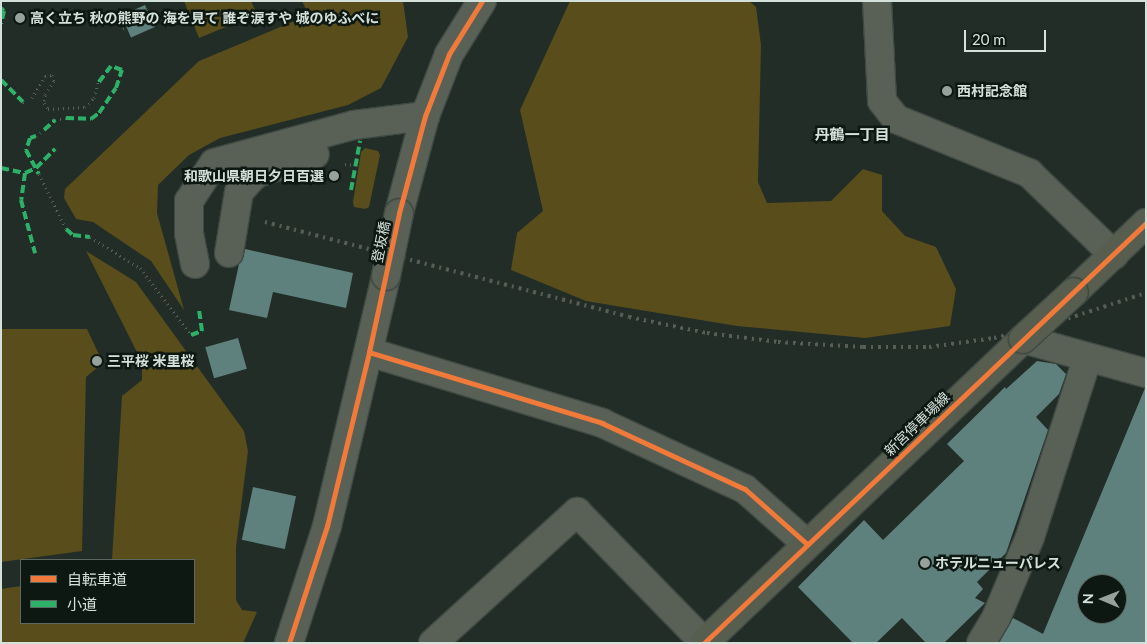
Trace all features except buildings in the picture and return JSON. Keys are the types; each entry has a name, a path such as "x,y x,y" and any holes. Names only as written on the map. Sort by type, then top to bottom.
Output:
{"main road":[{"name":"新宮停車場線","path":"704,642 1146,223"}],"street":[{"name":"登坂橋","path":"289,643 327,526 369,352 399,213 425,116 449,54 482,1"},
{"path":"877,1 882,101 896,119 1029,173 1114,255"},
{"path":"195,264 189,234 189,201 214,163 354,125 425,116"},
{"path":"229,253 239,192 255,174 342,146 354,125"},
{"path":"1023,339 1087,359 1146,373"},
{"path":"369,352 602,423 745,489 807,544"},
{"path":"980,643 996,618 1030,537 1087,359"},
{"path":"434,643 578,512 704,642"}],"path":[{"path":"32,98 45,76 52,75 54,81 45,95 44,103 48,109 85,107 94,98 98,83"},
{"path":"55,120 66,118"},
{"path":"36,136 44,130"},
{"path":"344,164 355,165"},
{"path":"39,174 66,229"},
{"path":"90,237 140,268 191,335"}],"shaded area":[{"path":"184,1 251,1 257,14 199,38"},
{"path":"302,1 403,1 408,37 381,88 348,105 220,138 189,155 158,185 157,213 184,310 151,261 93,222 76,219 64,198 65,189 199,61 309,15"},
{"path":"570,1 749,1 756,7 761,45 758,182 767,203 831,201 863,169 882,175 882,211 905,236 936,247 956,289 950,326 865,338 737,326 586,301 511,270 517,233 543,211 520,110"},
{"path":"365,148 378,151 380,155 369,207 365,209 354,207 353,202 361,152"},
{"path":"86,251 136,282 244,431 248,451 236,547 236,600 242,610 257,612 243,643 1,643 1,589 20,586 20,624 195,624 195,559 112,559 122,396 142,380 142,362"},
{"path":"1,329 87,329 103,363 86,377 82,551 1,562"}],"railway":[{"path":"265,222 629,317 707,333 778,342 863,347 929,347 994,338 1054,323 1146,293"}],"marked path":[{"path":"1,8 4,11 1,24"},
{"path":"66,118 91,119 99,113 116,88 122,70 111,66 98,83"},
{"path":"1,80 23,102"},
{"path":"44,130 55,120"},
{"path":"36,136 30,138 26,150 39,174"},
{"path":"351,190 360,141"},
{"path":"1,168 25,173 36,168 55,149"},
{"path":"25,173 21,200 35,253"},
{"path":"66,229 73,235 90,237"},
{"path":"191,335 202,331 199,310"}],"cycle path":[{"path":"289,643 327,526 369,352 399,213 425,116 449,54 482,1"},
{"path":"704,643 1146,223"},
{"path":"369,352 602,423 745,489 807,544"}],"place":[{"name":"高く立ち 秋の熊野の 海を見て 誰ぞ涙すや 城のゆふべに","path":"20,18"},
{"name":"西村記念館","path":"947,91"},
{"name":"和歌山県朝日夕日百選","path":"334,176"},
{"name":"三平桜 米里桜","path":"97,361"},
{"name":"ホテルニューパレス","path":"925,563"}],"district":[{"name":"丹鶴一丁目","path":"852,135"}]}
